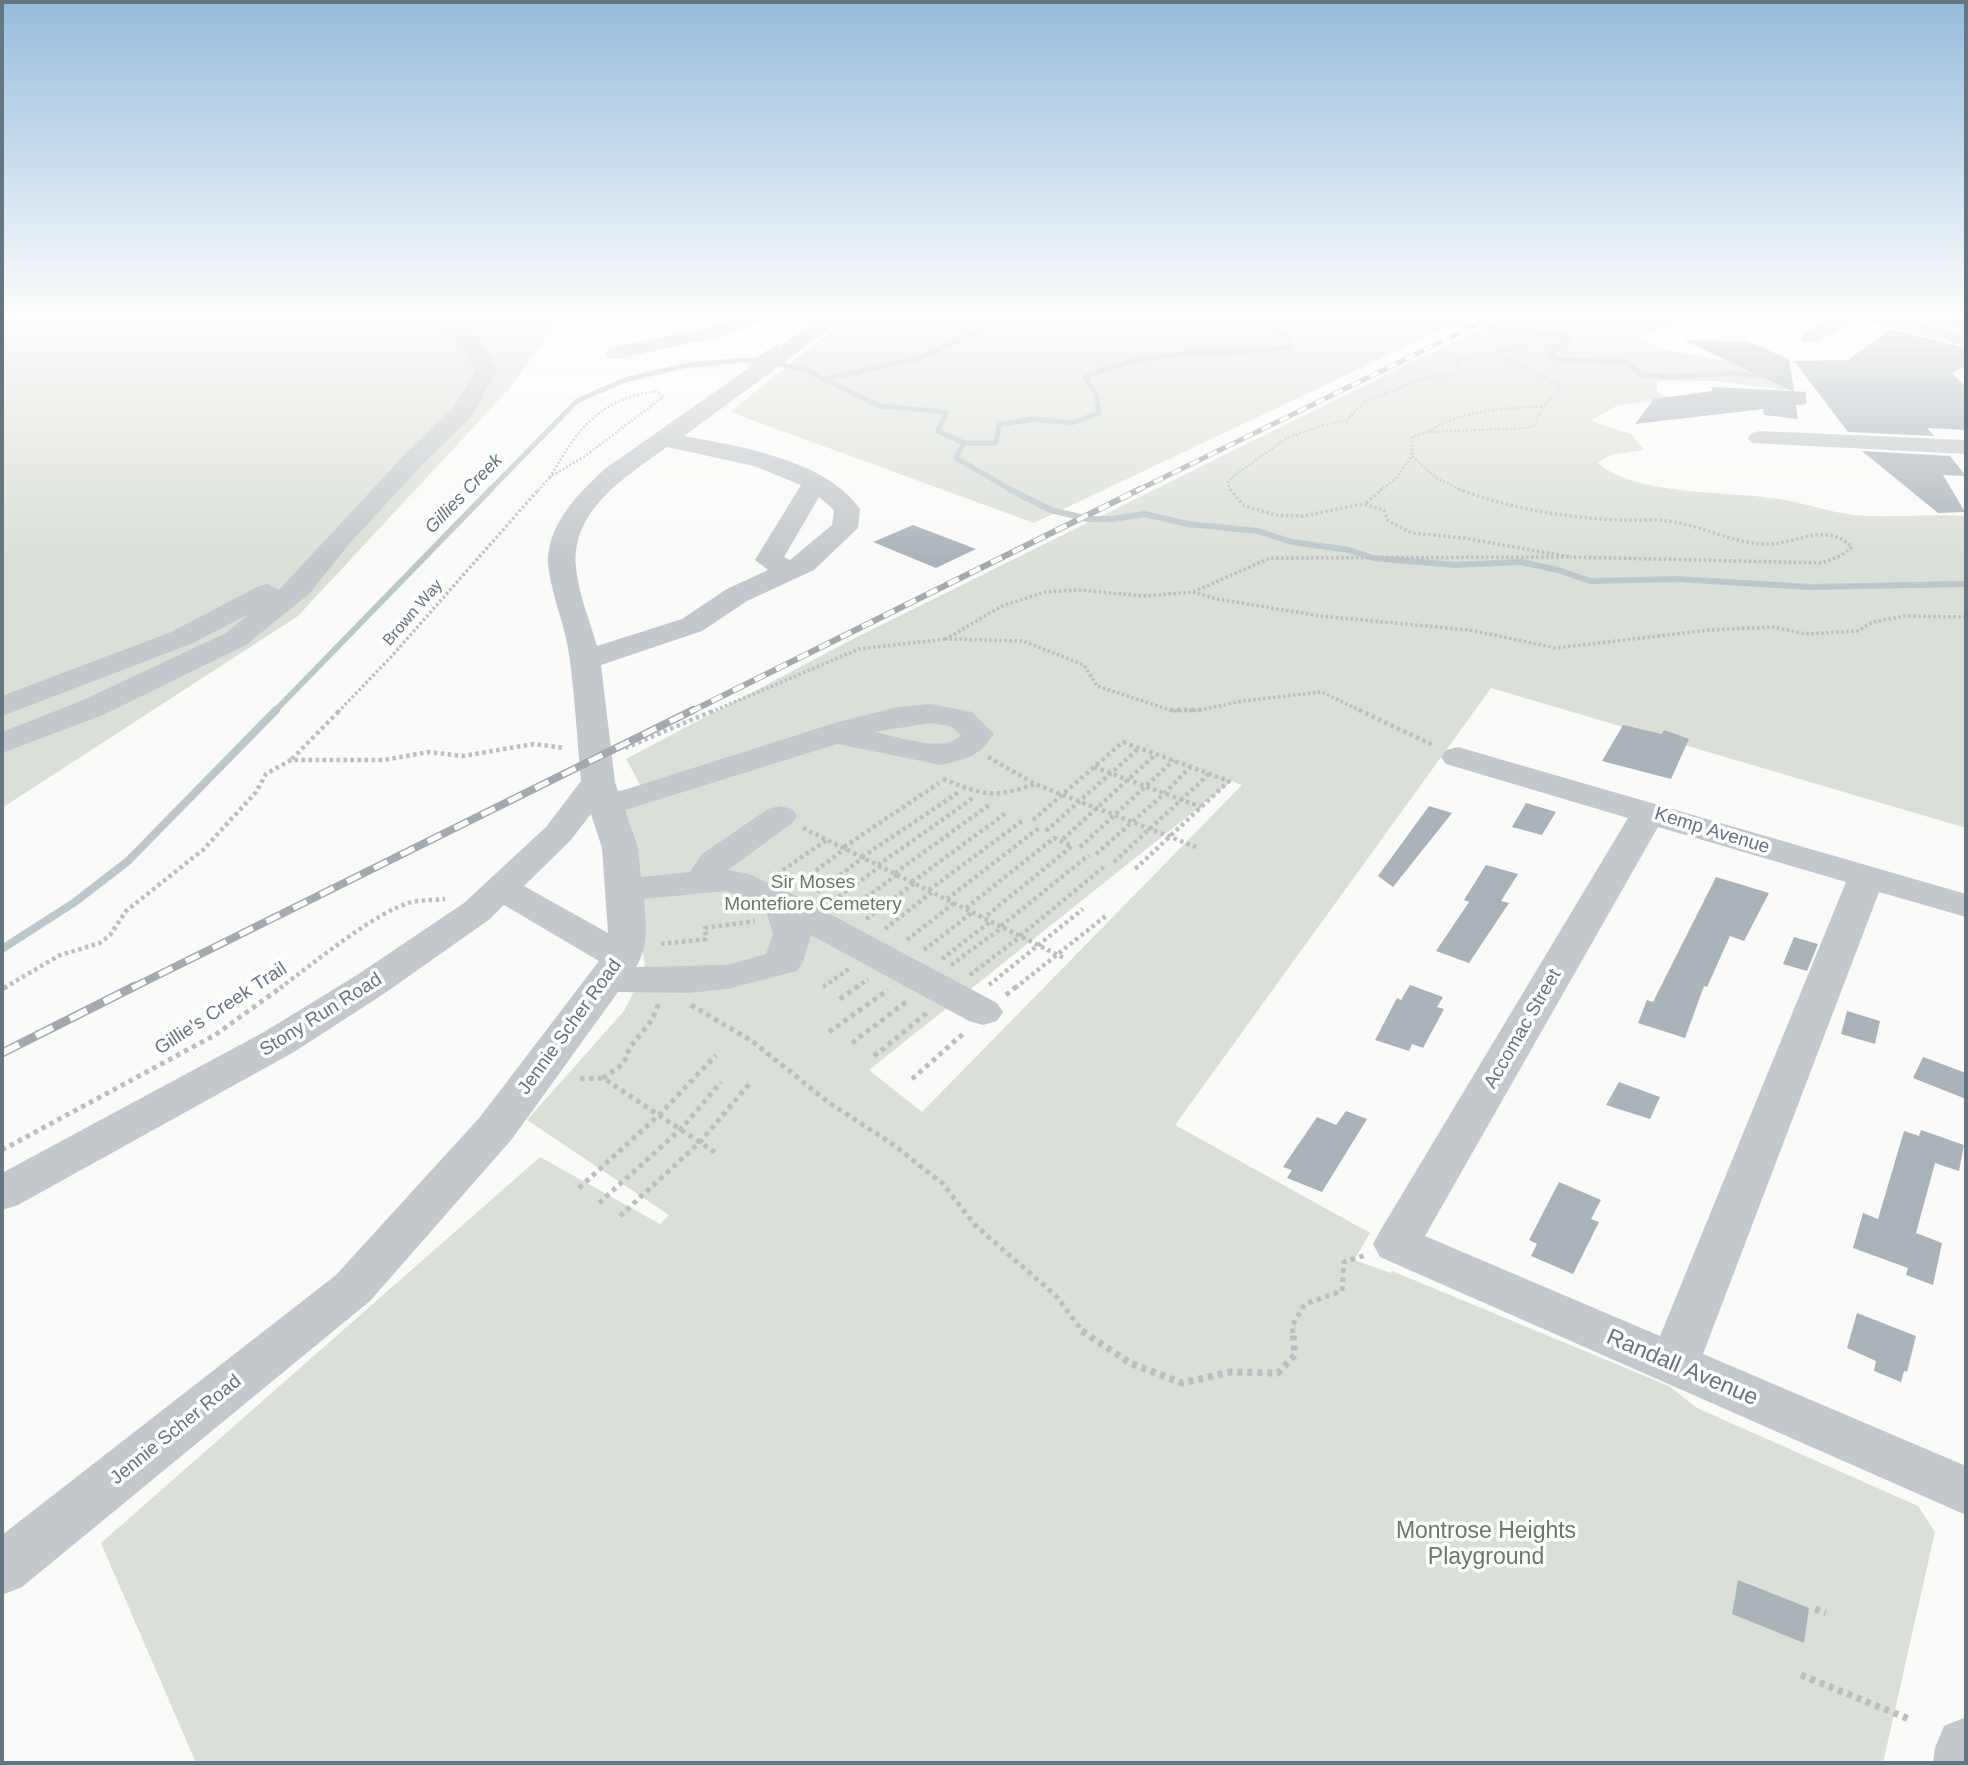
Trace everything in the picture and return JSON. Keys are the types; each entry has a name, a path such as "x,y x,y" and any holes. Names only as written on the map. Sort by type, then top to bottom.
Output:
{"street":[{"path":"2,743 92,708 236,639 300,587 414,459 464,411 472,396"},
{"name":"Jennie Scher Road","path":"2,1569 353,1288 496,1128 629,960 620,848 598,775 585,660 562,569 561,555 567,530 585,501 597,489 724,396"},
{"path":"1760,438 1966,447"},
{"path":"585,660 692,625 737,595 804,564 845,528 847,509 839,497 815,482 736,454 662,439"},
{"path":"789,570 769,560 815,482"},
{"path":"2,707 181,638 316,568"},
{"path":"598,775 835,734 918,713 962,719 978,734 968,747"},
{"name":"Kemp Avenue","path":"1458,757 1966,906"},
{"name":"Stony Run Road","path":"2,1193 279,1042 477,911 558,834 598,775"},
{"name":"Accomac Street","path":"1397,1244 1649,812"},
{"path":"704,881 715,862 780,817"},
{"path":"1674,1364 1866,877"},
{"path":"625,890 704,881 736,882 871,952"},
{"path":"503,888 629,960 688,980 727,977 783,962 792,934 871,952"},
{"name":"Randall Avenue","path":"1397,1244 1966,1491"},
{"path":"1964,1763 1966,1748"}],"path":[{"name":"Brown Way","path":"2,989 60,955 100,943 110,935 126,911 204,849 256,792 266,774 291,760 391,657 550,477 571,440 595,417 623,398 630,396"},
{"name":"Brown Way","path":"550,477 585,456 662,396"},
{"path":"1384,396 1365,401 1346,421 1320,426 1287,438 1228,482 1228,487 1239,503 1270,514 1295,517 1366,503 1396,478 1412,456 1412,437 1428,432 1527,428 1535,425 1543,406"},
{"path":"1428,432 1433,427 1471,413 1543,406 1556,396"},
{"path":"946,639 1002,606 1045,593 1078,590 1145,596 1193,592 1270,558 1570,557 1822,563 1840,556 1852,547 1849,542 1833,535 1812,534 1771,544 1748,542 1670,521 1614,520 1532,509 1477,497 1439,480 1412,456"},
{"path":"1366,503 1384,510 1388,521 1412,533 1464,538 1570,557"},
{"path":"1193,592 1217,599 1320,616 1469,630 1556,648 1668,638 1710,630 1773,627 1806,634 1857,631 1873,622 1905,616 1966,617"},
{"path":"291,760 384,760 428,752 463,756 534,744 598,775 859,649 946,639 1023,641 1084,665 1097,686 1173,710 1200,710 1242,701 1322,692 1458,757"},
{"path":"1033,820 1123,742 1229,780 1133,871"},
{"path":"968,747 1035,785 1196,847"},
{"path":"1046,831 1139,748"},
{"path":"1063,839 1156,754"},
{"path":"1080,847 1174,760"},
{"path":"1096,854 1165,793 1191,766"},
{"path":"1094,767 1201,807"},
{"path":"1114,862 1210,773"},
{"path":"936,776 980,794 1010,793 1035,785"},
{"path":"845,848 939,783"},
{"path":"863,857 959,792"},
{"path":"852,1043 871,952 880,865 973,798"},
{"path":"871,952 897,874 989,805"},
{"path":"829,1032 871,952 914,882 1006,813"},
{"path":"780,817 1062,957"},
{"path":"871,952 931,891 1022,821"},
{"path":"947,899 1039,828"},
{"path":"965,908 1054,838 1072,846 984,918"},
{"path":"828,839 871,952 981,1018 912,1079"},
{"path":"845,848 871,952"},
{"path":"871,952 1002,927 1089,855"},
{"path":"863,857 871,952 874,1056"},
{"path":"871,952 1021,936 1105,866"},
{"name":"Gillie's Creek Trail","path":"2,1150 215,1035 354,934 396,908 413,902 453,899"},
{"path":"871,952 954,902"},
{"path":"871,952 1039,945 1083,909"},
{"path":"871,952 973,912"},
{"path":"629,960 706,939 705,928 871,952 1062,957 1107,915"},
{"path":"871,952 991,921"},
{"path":"685,1001 752,1041 828,1102 891,1143 942,1182 976,1226 1056,1296 1081,1331 1130,1363 1182,1383 1230,1372 1278,1373 1295,1355 1292,1326 1305,1304 1342,1291 1344,1262 1397,1244"},
{"path":"580,1079 603,1078 623,1064 627,1048 656,1012"},
{"path":"579,1188 659,1115 716,1055"},
{"path":"603,1078 716,1153"},
{"path":"599,1203 681,1129 721,1082"},
{"path":"620,1216 700,1142 750,1083"},
{"path":"1815,1609 1826,1613"},
{"path":"1801,1675 1909,1719"}],"green space":[{"path":"2,396 502,396 298,616 2,808"},
{"path":"749,396 1301,396 1034,523 730,412"},
{"path":"1343,396 1665,396 1670,400 1618,405 1590,421 1631,434 1644,450 1610,455 1598,463 1614,474 1659,487 1780,499 1859,515 1966,516 1966,828 1491,688 1175,1125 1370,1233 1354,1260 1391,1273 1392,1271 1669,1386 1697,1408 1918,1506 1935,1532 1883,1763 196,1763 101,1543 540,1157 660,1224 669,1215 527,1120 624,1011 645,969 636,889 617,807 642,788 626,759 853,639","holes":["1232,781 1242,785 922,1112 869,1070"]}],"building":[{"path":"1673,396 1806,396 1806,404 1796,405 1798,419 1764,415 1763,409 1635,424 1654,399"},
{"path":"1821,396 1966,396 1966,430 1927,428 1934,436 1848,432"},
{"path":"1862,451 1950,456 1966,476 1943,475 1965,512 1938,513"},
{"path":"913,525 976,549 936,568 873,542"},
{"path":"1623,725 1662,734 1664,730 1689,739 1671,779 1602,761"},
{"path":"1526,803 1556,812 1542,835 1512,827"},
{"path":"1429,806 1452,813 1393,887 1378,876"},
{"path":"1486,865 1518,874 1501,901 1509,903 1469,963 1436,951 1469,902 1464,900"},
{"path":"1716,877 1769,893 1744,941 1730,936 1707,987 1704,986 1685,1038 1638,1023 1647,1000 1653,1002"},
{"path":"1794,937 1818,944 1807,971 1783,964"},
{"path":"1410,985 1443,997 1437,1007 1444,1009 1423,1048 1412,1044 1409,1051 1375,1040 1397,998 1401,1000"},
{"path":"1847,1011 1880,1021 1875,1044 1841,1034"},
{"path":"1923,1057 1966,1073 1966,1099 1913,1078"},
{"path":"1619,1082 1660,1097 1650,1119 1606,1105"},
{"path":"1346,1111 1367,1119 1322,1192 1287,1178 1292,1170 1283,1167 1317,1117 1336,1125"},
{"path":"1921,1130 1964,1145 1959,1171 1935,1163 1916,1233 1942,1243 1933,1285 1906,1275 1908,1268 1853,1248 1863,1213 1878,1219 1904,1131 1919,1136"},
{"path":"1559,1182 1601,1200 1591,1219 1599,1222 1573,1274 1531,1256 1537,1244 1529,1240"},
{"path":"1857,1313 1916,1336 1907,1372 1904,1371 1901,1382 1874,1371 1876,1361 1847,1348"},
{"path":"1738,1580 1809,1608 1804,1643 1732,1614"}],"waterway":[{"name":"Gillies Creek","path":"489,491 577,401 588,396"},
{"name":"Gillies Creek","path":"860,396 880,406 946,412 938,431 964,443"},
{"name":"Gillies Creek","path":"964,443 996,443 999,425 1032,419 1072,423 1099,413 1096,396"},
{"path":"964,443 956,458 1013,491"},
{"name":"Gillies Creek","path":"274,712 491,489"},
{"path":"1009,489 1013,491"},
{"path":"1013,491 1051,510 1088,519 1113,519 1144,514 1188,524 1258,531 1292,542 1349,550 1373,558 1455,565 1521,562 1558,570 1590,581 1676,579 1810,587 1966,584"},
{"name":"Gillies Creek","path":"2,949 75,902 128,861 276,710"}],"railway":[{"path":"1136,491 1330,396"},
{"path":"690,712 1140,489"},
{"path":"132,988 693,710"},
{"path":"2,1053 135,986"}],"park label":[{"name":"Sir Moses Montefiore Cemetery","path":"813,894"},
{"name":"Montrose Heights Playground","path":"1486,1545"}]}
